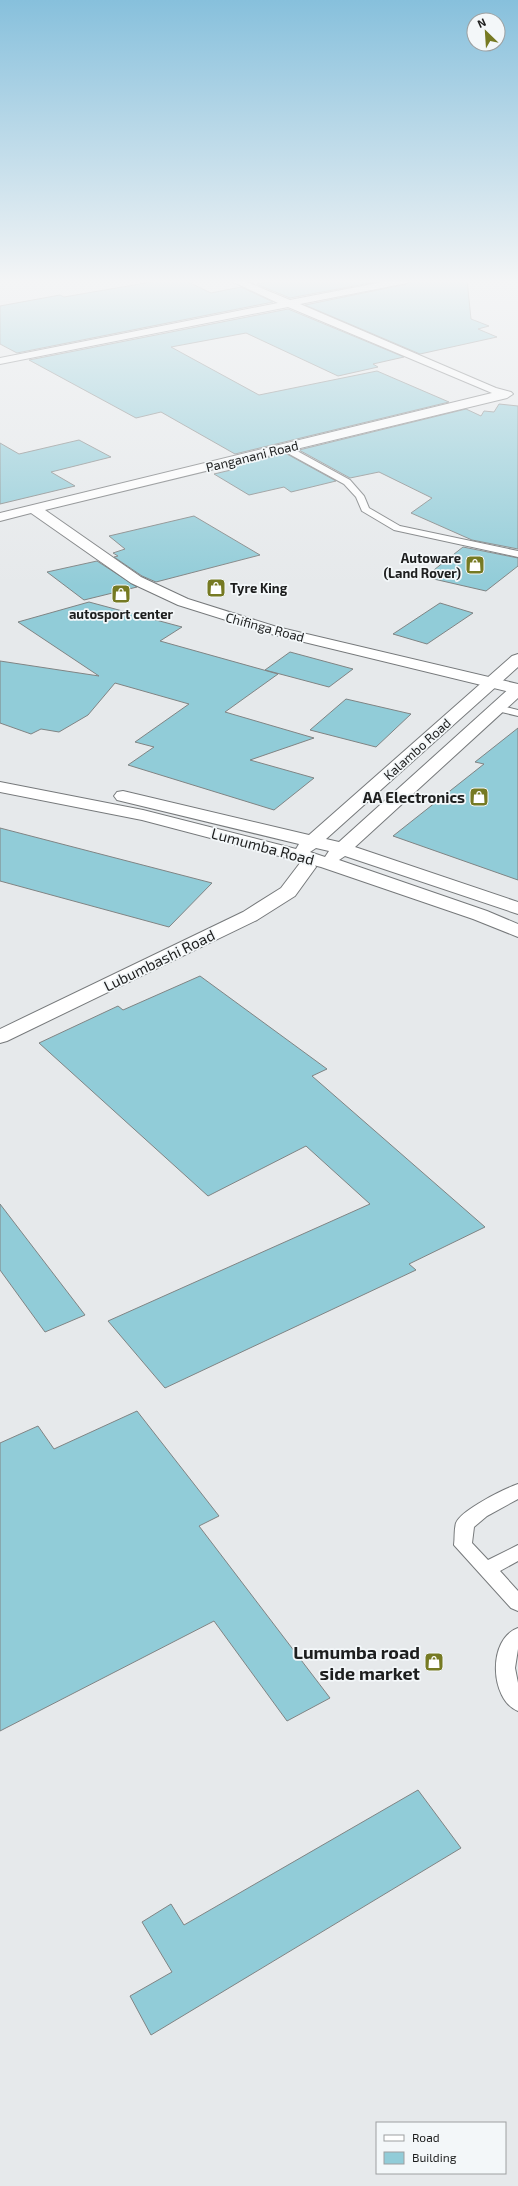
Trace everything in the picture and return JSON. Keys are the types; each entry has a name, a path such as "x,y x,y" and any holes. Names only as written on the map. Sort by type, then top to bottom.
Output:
{"street":[{"path":"476,382 504,394 518,396"},
{"name":"Panganani Road","path":"0,517 504,394"},
{"name":"Chifinga Road","path":"34,509 136,580 183,602 272,630 518,689"},
{"name":"Kalambo Road","path":"303,861 314,840 518,659"},
{"name":"Kalambo Road","path":"328,863 341,848 518,689"},
{"name":"Lumumba Road","path":"0,773 24,776 162,804 314,840 518,908"},
{"name":"Lumumba Road","path":"0,787 143,815 303,861"},
{"path":"303,861 328,863"},
{"name":"Lubumbashi Road","path":"0,1037 250,916 288,892 303,861"},
{"name":"Lumumba Road","path":"328,863 480,915 518,931"}],"lane":[{"path":"285,448 347,482 360,496 365,509 379,519 397,528 518,554"},
{"path":"497,708 518,713"},
{"path":"518,1491 481,1511 465,1524 463,1545 518,1603"},
{"path":"486,1570 518,1552"},
{"path":"518,1636 512,1640 504,1665 510,1693 518,1702"}],"building":[{"path":"70,382 235,382 259,395 323,382 403,382 449,402 235,454 161,412 136,418"},
{"path":"499,404 518,406 518,549 472,540 411,513 432,498 379,472 350,478 299,450 466,409 481,416 484,411 494,412"},
{"path":"79,440 111,457 51,472 75,486 0,504 0,443 19,454"},
{"path":"285,453 336,481 291,492 284,487 249,495 214,474 231,470 227,468"},
{"path":"194,516 260,555 156,582 142,576 114,557 118,556 113,553 125,549 109,536"},
{"path":"463,547 518,558 518,566 486,591 425,577"},
{"path":"97,561 137,587 84,600 47,572"},
{"path":"89,602 182,627 160,641 278,674 225,712 314,738 250,760 314,778 274,810 128,765 154,747 135,742 189,704 115,683 88,715 59,732 41,729 31,734 0,723 0,661 99,676 18,622"},
{"path":"440,603 473,613 427,644 393,634"},
{"path":"290,652 353,669 329,687 265,670"},
{"path":"346,699 411,714 376,747 310,730"},
{"path":"518,728 518,880 393,836 484,764 475,762"},
{"path":"0,828 212,883 169,927 0,881"},
{"path":"200,976 327,1069 312,1076 485,1227 409,1264 416,1270 165,1388 108,1321 370,1204 306,1146 208,1196 39,1043 118,1006 123,1010"},
{"path":"0,1204 85,1315 45,1332 0,1270"},
{"path":"137,1411 219,1516 199,1526 330,1698 287,1721 214,1621 0,1731 0,1443 38,1426 54,1449"},
{"path":"418,1790 461,1848 151,2035 130,1996 172,1972 142,1922 171,1904 184,1925"}],"place":[{"name":"Autoware (Land Rover)","path":"475,565"},
{"name":"Tyre King","path":"216,588"},
{"name":"autosport center","path":"121,594"},
{"name":"AA Electronics","path":"479,797"},
{"name":"Lumumba road side market","path":"434,1662"}]}
